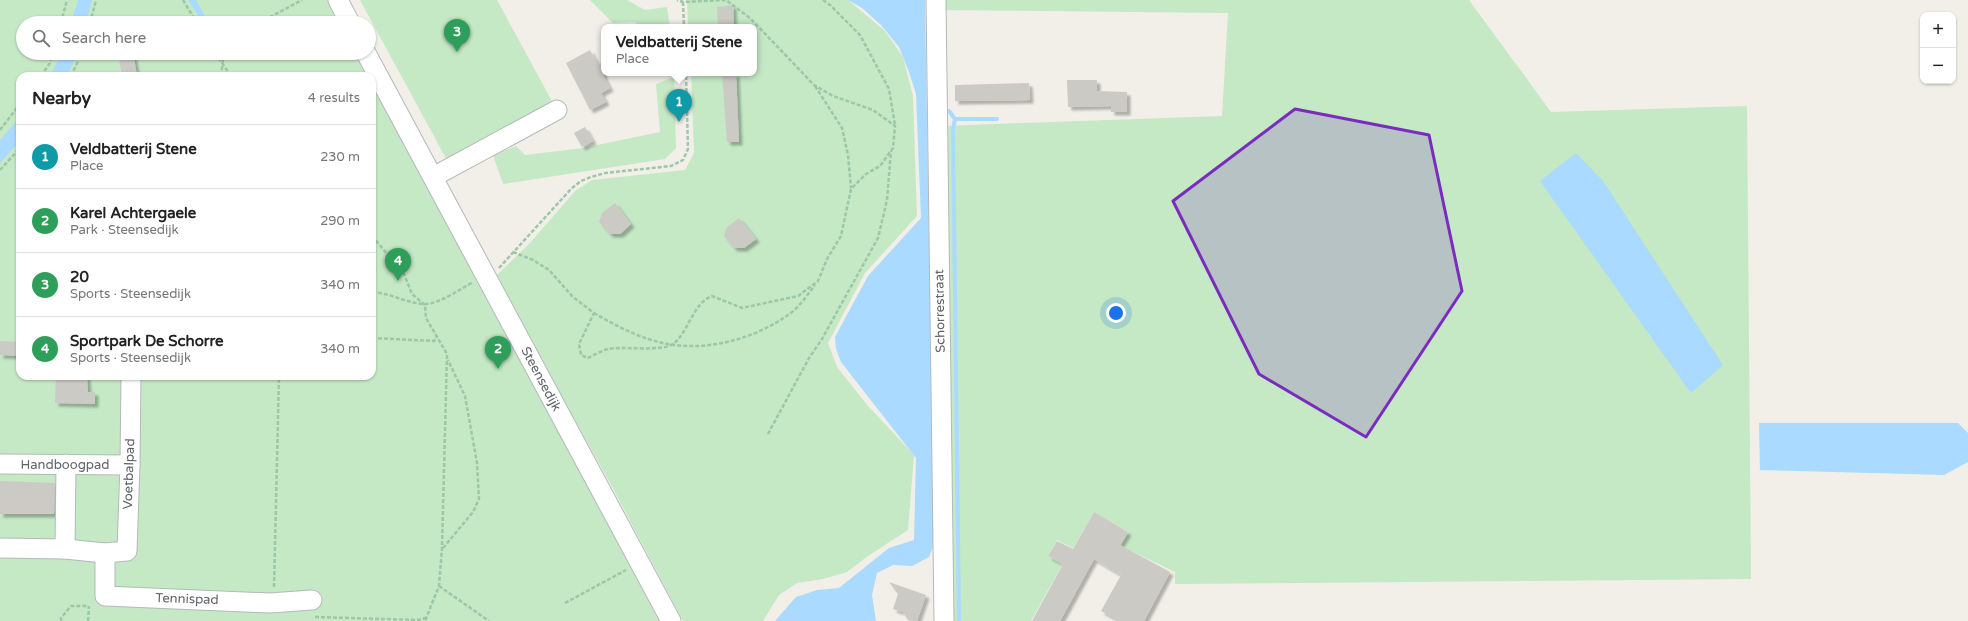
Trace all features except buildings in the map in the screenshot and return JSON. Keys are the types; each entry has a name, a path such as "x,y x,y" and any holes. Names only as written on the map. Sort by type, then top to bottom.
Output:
{"street":[{"path":"338,0 346,16"},
{"name":"Schorrestraat","path":"936,0 944,621"},
{"name":"Steensedijk","path":"370,60 671,621"},
{"path":"433,177 557,110"},
{"name":"Voetbalpad","path":"105,553 127,551 131,380"},
{"name":"Handboogpad","path":"0,464 130,465"},
{"path":"65,548 66,464"},
{"path":"0,548 65,548 105,553"},
{"name":"Tennispad","path":"105,553 105,596 270,603 308,601"}],"path":[{"path":"63,16 67,0"},
{"path":"92,16 96,0"},
{"path":"182,0 192,16"},
{"path":"272,16 302,0"},
{"path":"677,0 726,0 756,24"},
{"path":"823,0 860,35 889,89 895,126 893,148 891,151 880,166 866,174 850,189"},
{"path":"683,1 684,24"},
{"path":"594,313 579,344 579,351 584,357 588,358 608,349 652,348 672,345 725,343 761,330 790,314 818,281 827,259 841,236 850,189 848,154 842,128 814,85 757,25"},
{"path":"44,72 51,60"},
{"path":"73,72 79,60"},
{"path":"220,60 228,72"},
{"path":"222,72 223,60"},
{"path":"376,293 425,305 438,301 487,278 581,181 605,173 671,166 683,160 688,148 686,76"},
{"path":"814,85 833,96 873,110 895,126"},
{"path":"0,130 16,109"},
{"path":"768,434 809,358 822,339 878,238 887,200 891,151"},
{"path":"0,170 16,152"},
{"path":"308,601 313,617 418,620 426,619 440,586 447,354 426,318 425,305 412,294 404,274 376,241"},
{"path":"513,252 533,260 549,270 573,297 594,313 626,330 654,341 672,345"},
{"path":"672,345 681,335 700,306 712,296 720,298 728,304 742,308 798,296 818,281"},
{"path":"376,338 434,341 437,335"},
{"path":"442,548 473,512 478,499 477,463 465,396 447,359"},
{"path":"270,603 274,586 280,380"},
{"path":"565,603 626,570"},
{"path":"440,586 489,621"},
{"path":"61,621 61,618 71,606 88,606"}],"highlighted area":[{"path":"1295,109 1429,135 1462,291 1366,437 1259,374 1173,201"}],"green space":[{"path":"0,0 329,0 337,16 16,16 16,60 361,60 367,72 16,72 16,380 376,380 376,89 659,621 0,621"},
{"path":"360,0 497,0 554,105 448,162 376,29 376,16 369,16"},
{"path":"590,0 627,0 645,10 667,7 670,24 637,24 635,22 613,23"},
{"path":"687,0 848,0 885,31 903,57 913,96 917,216 865,273 828,343 837,367 868,406 914,455 908,530 868,556 847,572 823,579 797,583 779,595 763,621 683,621 610,483 495,277 530,243 575,191 592,180 685,170 694,153 691,76 757,76 757,24 688,24"},
{"path":"940,0 1469,0 1551,112 1747,106 1751,579 1175,584 1175,572 1121,546 1129,532 1094,512 1073,548 1057,540 1048,556 1062,565 1031,621 949,621 942,126 1222,116 1228,13 941,10"},
{"path":"674,77 676,148 665,159 503,184 493,155 516,146 525,155 583,148 660,132 656,84"}],"water":[{"path":"78,0 92,0 88,16 73,16"},
{"path":"188,0 196,0 205,16 198,16"},
{"path":"848,0 925,0 934,544 929,557 912,566 893,565 877,573 872,595 876,621 775,621 796,597 817,590 839,588 889,548 914,540 916,458 841,362 836,349 835,337 868,276 921,218 916,94 899,47 881,25 862,8"},
{"path":"58,60 75,60 69,72 52,72"},
{"path":"16,122 16,145 0,163 0,140"},
{"path":"1576,153 1603,181 1723,365 1691,393 1540,181"},
{"path":"1759,423 1958,423 1968,433 1968,462 1944,475 1760,470"}],"waterway":[{"path":"949,111 955,119 997,119"},
{"path":"955,119 953,130 959,621"}],"place":[{"name":"20","path":"457,52"},
{"name":"Veldbatterij Stene","path":"679,122"},
{"name":"Sportpark De Schorre","path":"398,281"},
{"name":"Karel Achtergaele","path":"498,369"}]}
